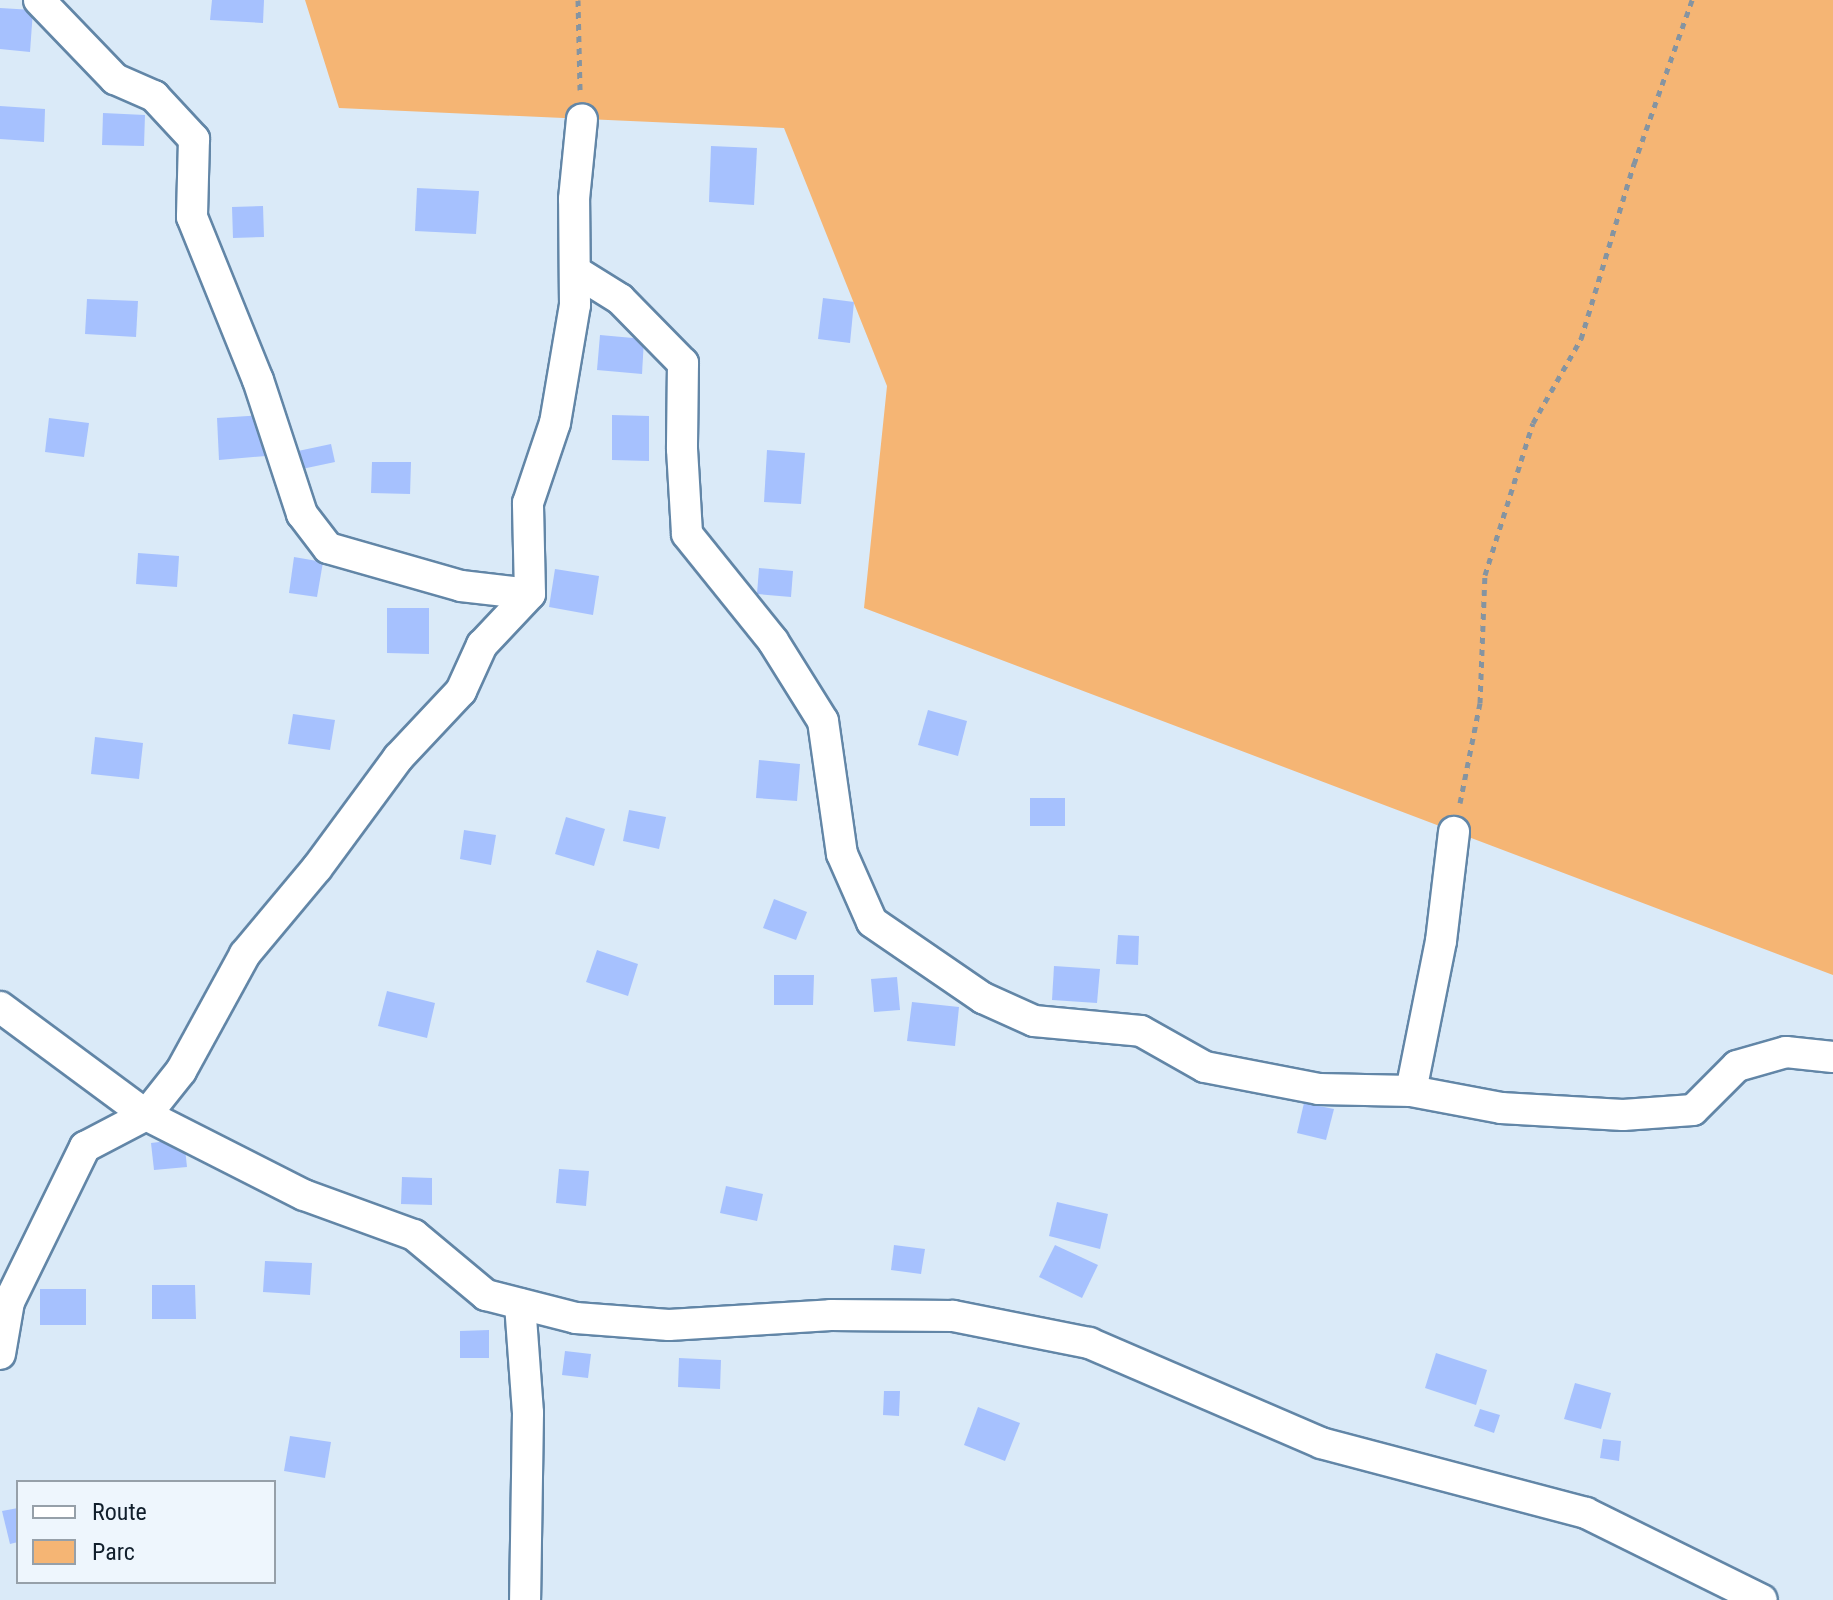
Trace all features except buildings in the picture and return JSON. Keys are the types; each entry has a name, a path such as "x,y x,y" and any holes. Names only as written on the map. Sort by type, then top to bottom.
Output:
{"street":[{"path":"39,0 115,79 154,96 194,139 192,217 258,380 302,514 328,548 461,586 530,594"},
{"path":"0,1354 9,1302 85,1147 146,1115 181,1071 245,954 317,868 398,758 461,691 482,645 530,594 528,503 555,423 575,305 574,199 582,119"},
{"path":"575,271 620,299 683,363 682,449 687,534 773,641 823,721 842,854 872,922 983,998 1034,1021 1141,1031 1205,1067 1319,1089 1411,1091 1501,1108 1623,1115 1693,1110 1737,1066 1786,1052 1833,1057"},
{"path":"1411,1091 1441,941 1454,832"},
{"path":"0,1007 146,1115 304,1195 414,1235 486,1295 576,1318 669,1325 831,1315 953,1316 1089,1343 1321,1443 1586,1513 1762,1600"},
{"path":"520,1304 528,1413 525,1600"}],"path":[{"path":"578,0 582,119"},
{"path":"1454,832 1480,703 1485,575 1533,423 1581,339 1634,164 1692,0"}],"green space":[{"path":"305,0 1833,0 1833,975 864,608 887,386 784,128 339,108"}]}
